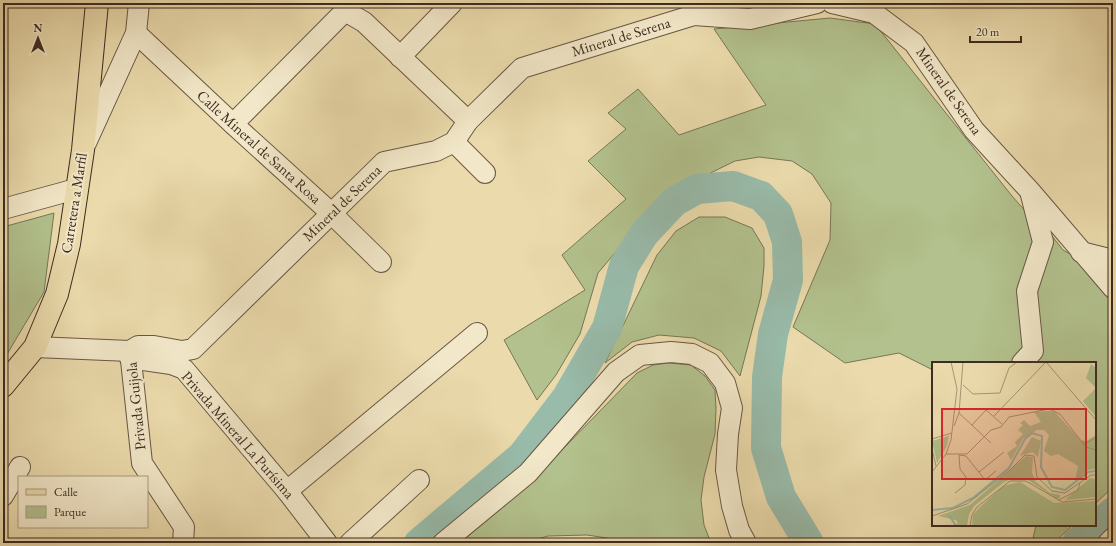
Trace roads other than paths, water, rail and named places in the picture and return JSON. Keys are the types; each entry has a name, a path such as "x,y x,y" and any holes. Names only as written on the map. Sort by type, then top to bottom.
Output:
{"main road":[{"name":"Carretera a Marfil","path":"3,386 34,347 57,294 68,244 83,150 97,3"}],"street":[{"path":"83,150 136,33 139,3"},
{"path":"400,57 452,3"},
{"name":"Mineral de Serena","path":"34,347 130,355 138,346 154,346 182,351 193,348 384,162 436,151 454,142 468,121 522,68 694,15 750,19 818,3"},
{"name":"Mineral de Serena","path":"832,3 874,13 914,43 974,130 1030,191 1113,288"},
{"path":"233,124 344,11 364,22 468,121"},
{"name":"Calle Mineral de Santa Rosa","path":"136,33 331,213 381,262"},
{"path":"454,142 485,173"},
{"path":"3,209 76,189"},
{"name":"Mineral de Serena","path":"1023,362 1033,351 1027,291 1043,242 1030,191"},
{"path":"1081,252 1113,260"},
{"path":"287,491 477,332"},
{"path":"443,543 528,473 616,372 640,355 671,352 692,354 710,363 725,383 732,408 728,434 726,470 732,506 739,530 746,543"},
{"name":"Privada Mineral La Purísima","path":"130,355 171,364 184,369 287,491 327,543"},
{"name":"Privada Guijola","path":"130,355 142,463 184,527 183,543"},
{"path":"3,496 20,467"},
{"path":"350,543 419,480"},
{"path":"1108,543 1113,538"}],"waterway":[{"path":"419,543 522,456 567,397 607,328 624,266 644,234 674,202 697,189 733,186 761,196 778,214 787,242 788,280 773,334 767,377 766,448 781,497 809,543"},
{"path":"1077,543 1113,512"}]}
